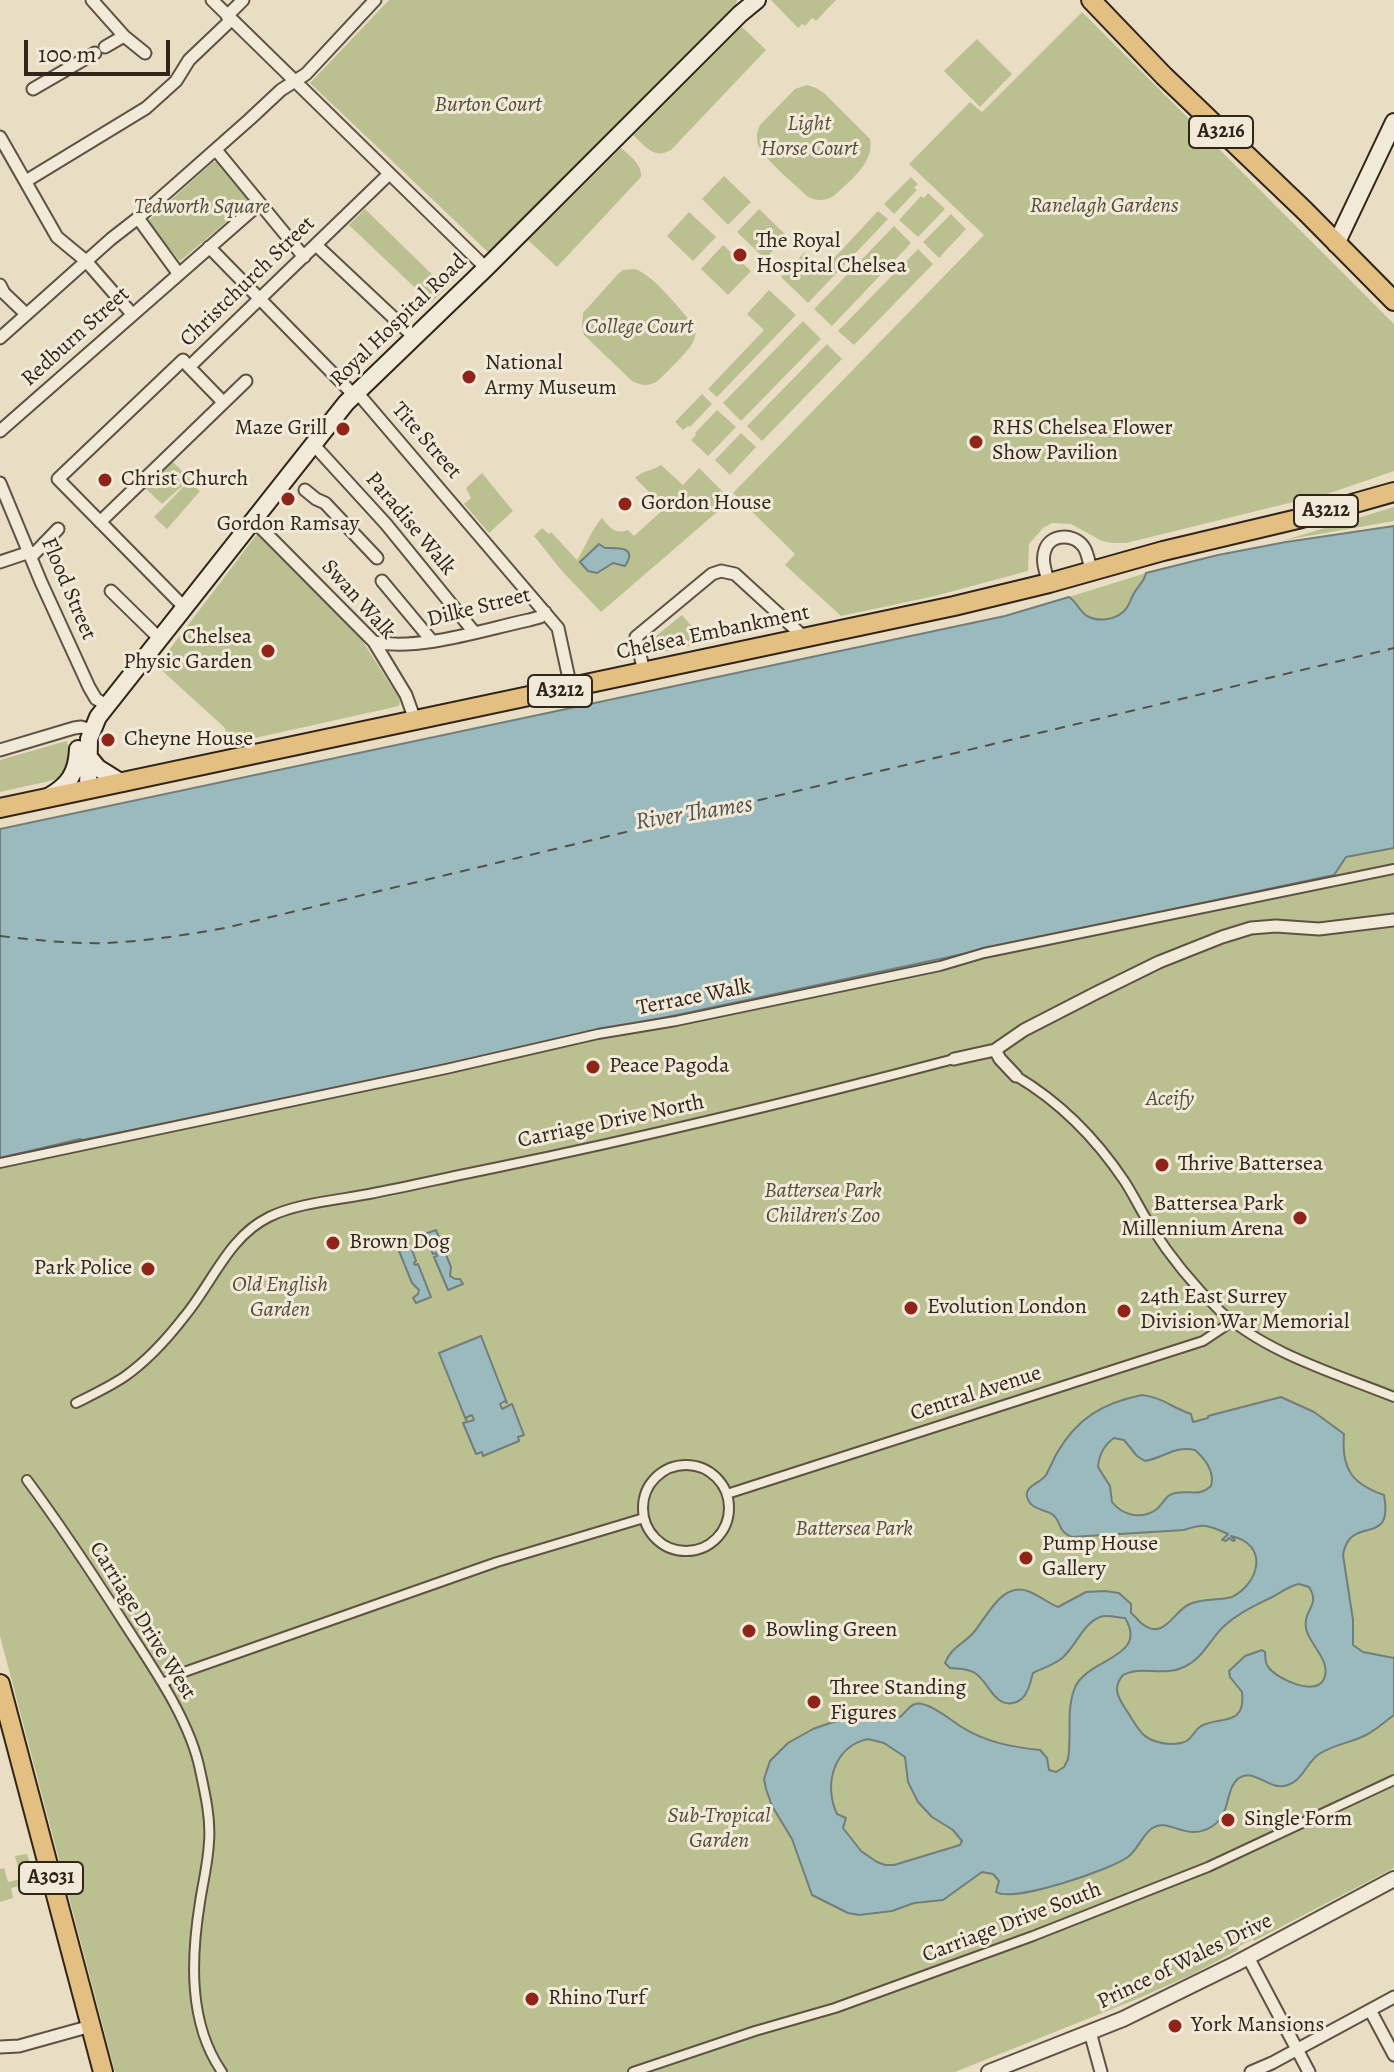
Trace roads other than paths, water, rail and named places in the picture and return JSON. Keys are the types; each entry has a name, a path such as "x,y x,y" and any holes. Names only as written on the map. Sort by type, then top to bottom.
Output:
{"main road":[{"name":"Royal Hospital Road","path":"47,798 75,774 86,729 355,393 486,268 756,0"},
{"name":"A3216","path":"1091,0 1174,86 1394,301"},
{"path":"1336,244 1394,122"},
{"name":"Chelsea Embankment","path":"0,808 954,606 1302,518 1391,491"},
{"name":"Royal Hospital Road","path":"86,729 88,790"},
{"path":"88,756 101,771 122,783"},
{"name":"A3031","path":"0,1684 103,2072"}],"street":[{"path":"92,0 124,36 145,53"},
{"path":"212,0 486,268"},
{"path":"26,181 146,108 176,81 189,60 243,0"},
{"path":"0,338 281,90 306,74 375,0"},
{"path":"33,89 124,36"},
{"path":"0,137 57,237 86,261 132,314"},
{"path":"216,150 304,257"},
{"name":"Christchurch Street","path":"185,608 58,479 183,360 189,367 389,174"},
{"path":"138,218 178,273 259,204"},
{"path":"316,245 414,337"},
{"name":"Tite Street","path":"209,247 349,390 369,406 545,612 558,628 571,688"},
{"name":"Redburn Street","path":"0,431 178,273"},
{"path":"0,285 26,314"},
{"path":"189,367 223,402"},
{"path":"100,522 246,381"},
{"name":"Paradise Walk","path":"312,443 396,536 474,632"},
{"name":"Flood Street","path":"0,483 41,582 93,694 107,705"},
{"path":"305,490 325,503 377,558"},
{"name":"Swan Walk","path":"253,520 374,642 406,695 415,720"},
{"path":"0,562 31,554 58,529"},
{"path":"1049,583 1044,564 1045,550 1058,537 1071,538 1083,545 1091,571"},
{"path":"644,672 636,637 712,574 721,571 735,574 805,638"},
{"path":"382,581 432,641"},
{"path":"111,591 160,639"},
{"name":"Dilke Street","path":"374,642 395,645 432,641 529,620 545,612"},
{"path":"0,750 86,729"},
{"name":"Terrace Walk","path":"0,1163 598,1034 676,1021 926,969 984,953 1394,869"},
{"name":"Carriage Drive North","path":"76,1403 123,1378 145,1360 186,1315 231,1249 258,1223 272,1215 624,1141 995,1050 1024,1030 1159,962 1251,928 1319,929 1394,920"},
{"path":"995,1050 1016,1076 1062,1110 1086,1133 1125,1182 1172,1258 1207,1298 1233,1321 1264,1342 1304,1361 1394,1397"},
{"name":"Central Avenue","path":"727,1494 1203,1341 1233,1321"},
{"path":"684,1465 698,1467 720,1482 727,1494 728,1519 715,1540 705,1547 680,1551 667,1547 649,1530 644,1518 643,1507 649,1486 669,1468 684,1465"},
{"name":"Carriage Drive West","path":"27,1480 77,1550 163,1683 200,1766 209,1841 193,1961 194,1987 204,2035 221,2071"},
{"path":"163,1683 187,1671 497,1562 644,1518"},
{"name":"Carriage Drive South","path":"633,2072 835,2008 1033,1936 1208,1867 1394,1780"},
{"name":"Prince of Wales Drive","path":"989,2072 1123,2019 1394,1879"},
{"path":"1248,1957 1309,2072"},
{"path":"1251,2072 1394,1997"},
{"path":"1370,2010 1394,2055"},
{"path":"0,2047 19,2046 91,2026"},
{"path":"1090,2032 1101,2072"}],"water":[{"name":"River Thames","path":"1394,526 1394,848 1346,857 1334,875 0,1158 0,829 1005,616 1069,597 1087,616 1111,618 1127,608 1146,573 1286,542"},
{"path":"599,544 628,552 625,566 613,563 597,573 588,571 580,562"},
{"path":"436,1230 451,1267 450,1276 460,1279 463,1284 448,1290 434,1257 436,1253 433,1254 427,1241 430,1239 425,1234"},
{"path":"408,1241 407,1248 411,1247 414,1263 418,1264 431,1297 416,1303 413,1298 419,1290 412,1283 397,1246"},
{"path":"481,1336 507,1403 500,1404 502,1409 512,1404 524,1435 518,1437 519,1441 483,1456 482,1452 476,1454 463,1423 474,1420 472,1415 466,1420 439,1353"},
{"path":"1142,1395 1191,1414 1193,1422 1281,1397 1314,1412 1344,1434 1344,1457 1351,1474 1364,1486 1384,1495 1383,1522 1354,1535 1347,1542 1343,1555 1353,1620 1353,1645 1363,1652 1394,1658 1394,1715 1368,1734 1319,1754 1290,1784 1272,1785 1250,1775 1239,1778 1223,1814 1214,1825 1195,1832 1158,1826 1148,1832 1128,1857 1062,1884 1006,1894 996,1892 999,1881 993,1874 982,1872 943,1900 859,1915 848,1913 812,1895 792,1839 772,1806 764,1779 770,1761 788,1743 830,1723 871,1712 900,1717 911,1706 920,1704 989,1740 1040,1750 1047,1758 1049,1770 1056,1772 1064,1767 1068,1759 1070,1707 1074,1690 1080,1679 1122,1650 1129,1642 1130,1632 1125,1618 1106,1616 1094,1620 1061,1659 1033,1673 1022,1699 1006,1703 996,1697 975,1673 950,1668 945,1663 997,1601 1012,1591 1020,1590 1058,1607 1086,1592 1119,1593 1131,1604 1131,1613 1140,1622 1155,1629 1167,1624 1188,1605 1232,1597 1249,1583 1256,1564 1251,1547 1231,1536 1235,1540 1222,1540 1228,1534 1216,1529 1202,1526 1184,1530 1072,1537 1064,1532 1052,1514 1029,1501 1028,1490 1044,1478 1065,1441 1082,1421 1103,1408","holes":["1114,1438 1124,1440 1145,1461 1175,1450 1195,1450 1208,1466 1212,1476 1211,1486 1198,1492 1172,1494 1157,1509 1145,1515 1122,1511 1112,1502 1110,1486 1098,1467 1103,1451","1299,1584 1309,1587 1312,1593 1313,1603 1306,1628 1325,1665 1324,1679 1319,1684 1305,1686 1280,1677 1267,1666 1262,1650 1245,1656 1229,1671 1242,1692 1242,1703 1236,1716 1201,1726 1188,1740 1179,1744 1160,1743 1142,1733 1118,1695 1117,1688 1123,1675 1184,1667 1196,1659 1235,1617","868,1739 884,1743 905,1757 908,1782 918,1802 932,1817 953,1830 962,1841 960,1845 894,1865 877,1862 861,1851 843,1828 846,1818 837,1814 831,1791 834,1768 856,1743"]}],"place":[{"name":"The Royal Hospital Chelsea","path":"740,255"},
{"name":"National Army Museum","path":"469,377"},
{"name":"Maze Grill","path":"343,429"},
{"name":"RHS Chelsea Flower Show Pavilion","path":"976,442"},
{"name":"Christ Church","path":"105,480"},
{"name":"Gordon Ramsay","path":"288,499"},
{"name":"Gordon House","path":"625,504"},
{"name":"Chelsea Physic Garden","path":"268,651"},
{"name":"Cheyne House","path":"108,740"},
{"name":"Peace Pagoda","path":"593,1067"},
{"name":"Thrive Battersea","path":"1162,1165"},
{"name":"Battersea Park Millennium Arena","path":"1300,1218"},
{"name":"Brown Dog","path":"333,1243"},
{"name":"Park Police","path":"148,1269"},
{"name":"Evolution London","path":"911,1308"},
{"name":"24th East Surrey Division War Memorial","path":"1124,1311"},
{"name":"Pump House Gallery","path":"1026,1558"},
{"name":"Bowling Green","path":"749,1631"},
{"name":"Three Standing Figures","path":"814,1702"},
{"name":"Single Form","path":"1228,1820"},
{"name":"Rhino Turf","path":"532,1999"},
{"name":"York Mansions","path":"1175,2026"}],"park label":[{"name":"Burton Court","path":"488,106"},
{"name":"Light Horse Court","path":"809,138"},
{"name":"Ranelagh Gardens","path":"1104,207"},
{"name":"Tedworth Square","path":"202,208"},
{"name":"College Court","path":"639,328"},
{"name":"Aceify","path":"1170,1100"},
{"name":"Battersea Park Children's Zoo","path":"823,1204"},
{"name":"Old English Garden","path":"280,1298"},
{"name":"Battersea Park","path":"854,1530"},
{"name":"Sub-Tropical Garden","path":"719,1830"}]}
